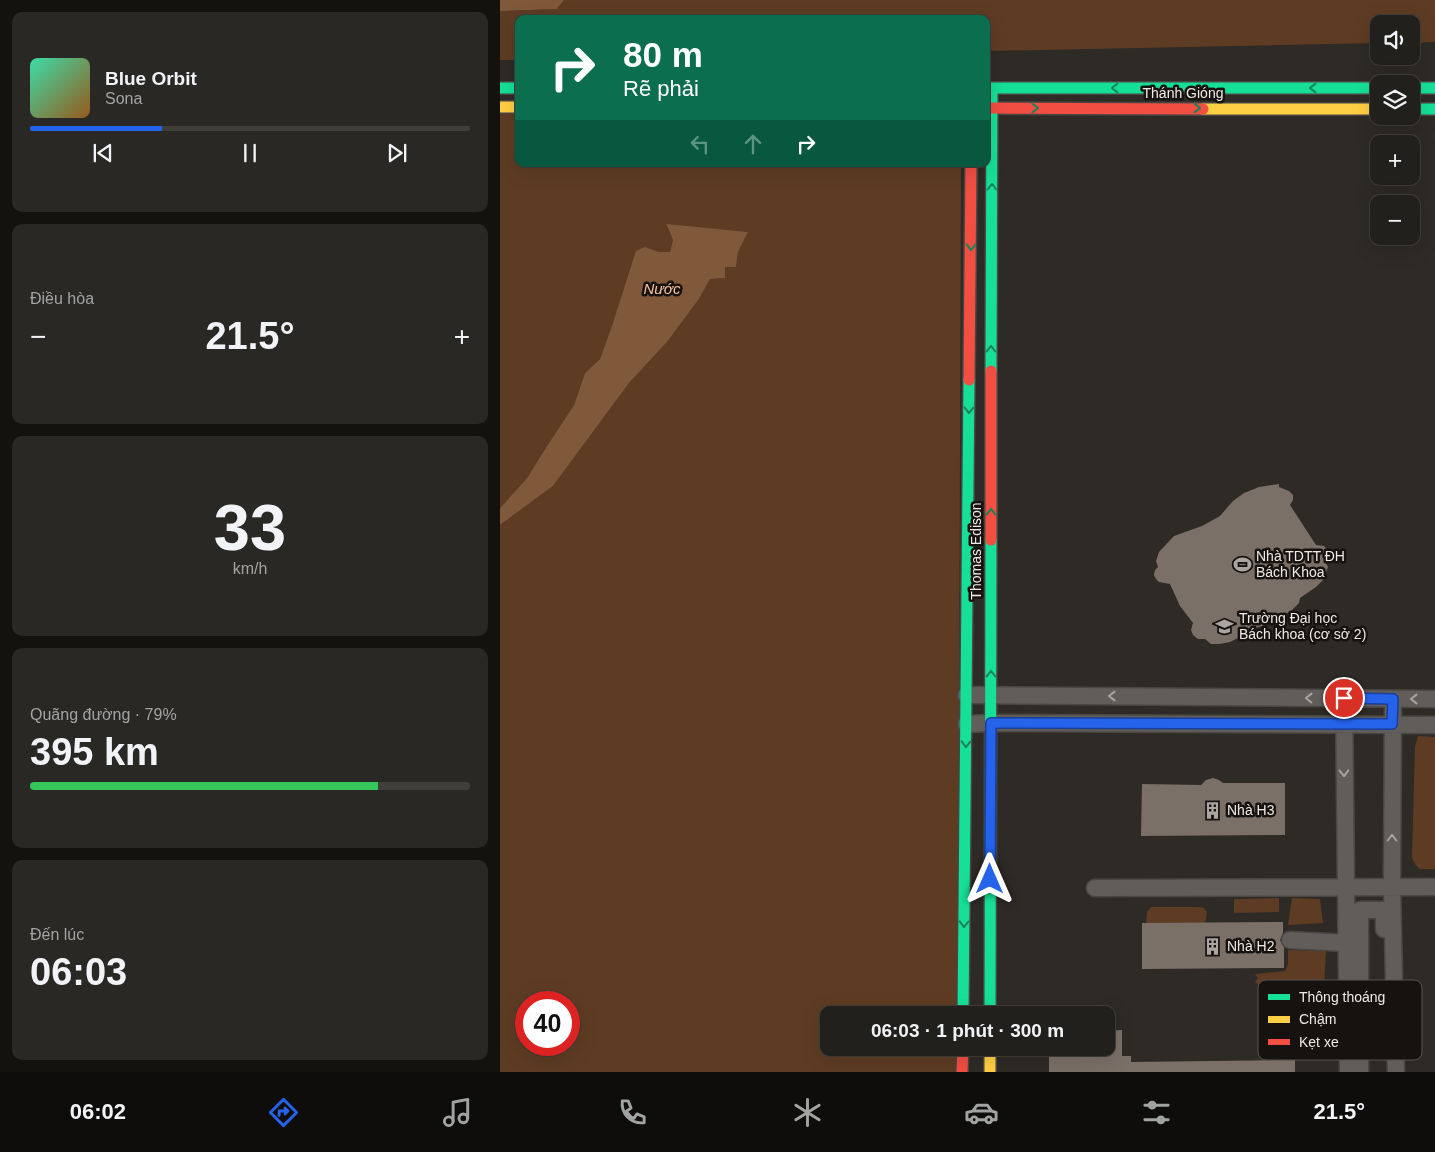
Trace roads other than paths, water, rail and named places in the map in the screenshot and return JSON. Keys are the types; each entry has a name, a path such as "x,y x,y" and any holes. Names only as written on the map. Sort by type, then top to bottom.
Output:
{"street":[{"path":"500,88 515,88"},
{"name":"Thánh Gióng","path":"990,88 1370,88"},
{"path":"1343,108 1344,88"},
{"path":"1420,88 1435,88"},
{"path":"500,107 515,107"},
{"name":"Thánh Gióng","path":"990,108 1370,109"},
{"path":"1420,109 1435,109"},
{"name":"Thomas Edison","path":"963,1006 971,167"},
{"name":"Thomas Edison","path":"989,167 990,1006"},
{"path":"966,695 1435,699"},
{"path":"1150,697 1150,723"},
{"path":"1344,698 1347,980"},
{"path":"1393,699 1392,887 1394,980"},
{"path":"966,724 1435,725"},
{"path":"1095,888 1435,887"},
{"path":"1360,980 1360,910 1384,910 1385,980"},
{"path":"1290,940 1346,943"},
{"path":"962,1056 962,1072"},
{"path":"990,1056 990,1072"}],"water":[{"path":"500,0 564,0 557,9 500,11"},
{"name":"Nước","path":"666,224 748,232 738,252 736,267 725,267 725,278 710,279 699,299 667,342 629,383 553,486 500,525 500,508 527,478 574,405 585,373 600,359 636,251 645,247 659,252 670,252 673,240"}],"place":[{"name":"Nhà TDTT ĐH Bách Khoa","path":"1242,564"},
{"name":"Trường Đại học Bách khoa (cơ sở 2)","path":"1225,626"},
{"name":"Nhà H3","path":"1213,810"},
{"name":"Nhà H2","path":"1213,946"}]}
